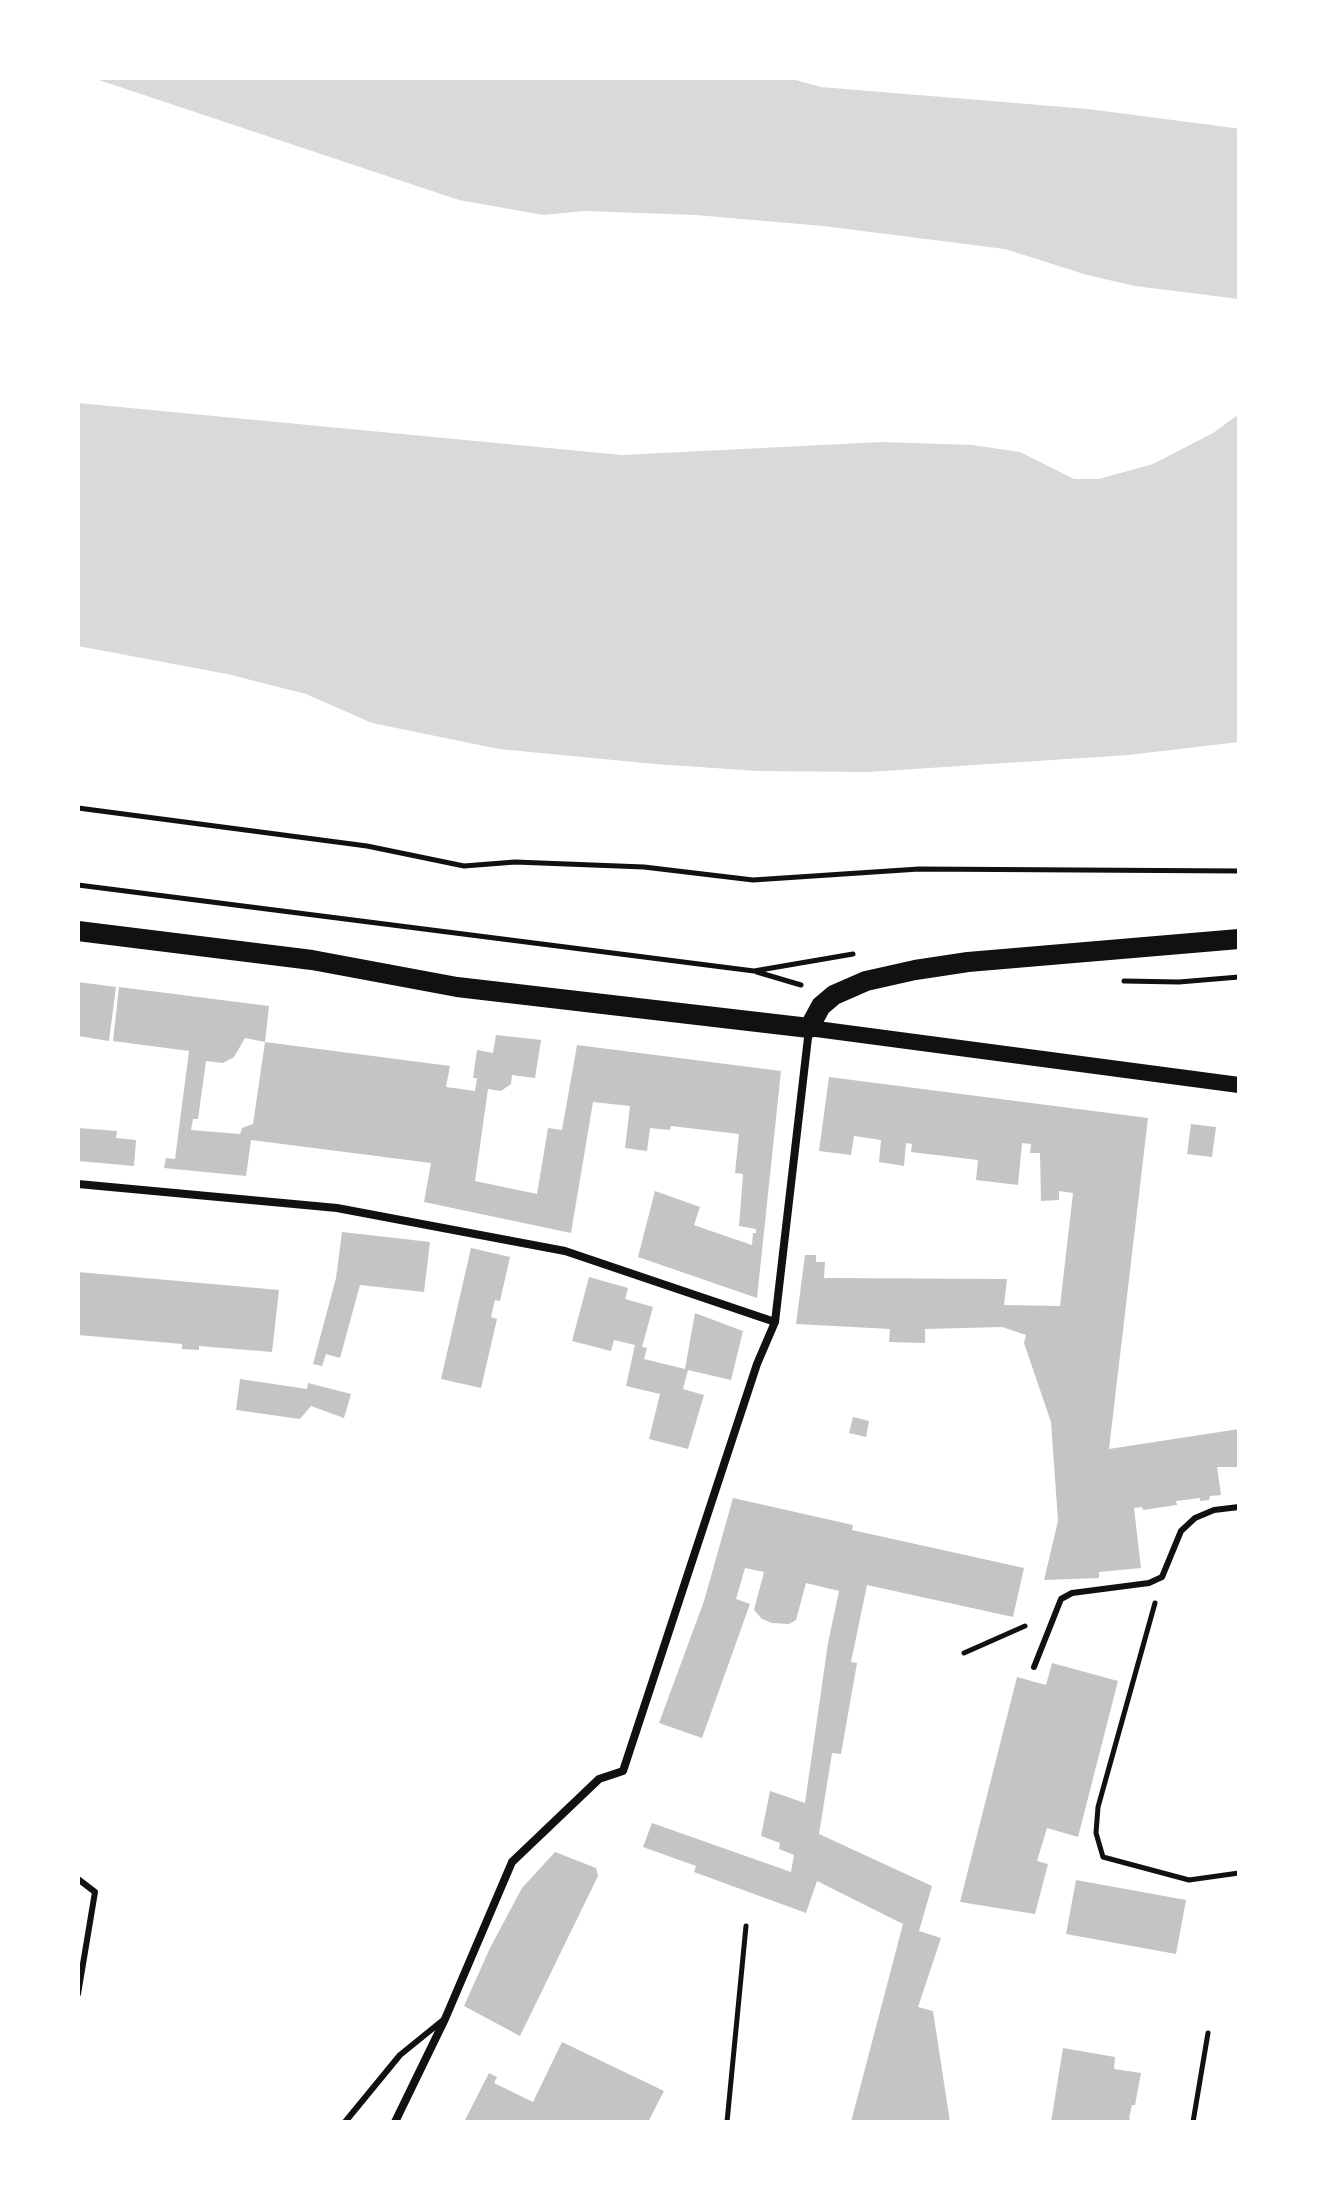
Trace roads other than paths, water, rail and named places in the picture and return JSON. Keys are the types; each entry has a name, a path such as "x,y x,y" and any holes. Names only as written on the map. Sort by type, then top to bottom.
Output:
{"main road":[{"path":"78,931 312,960 457,987 809,1028 1239,1085"},
{"path":"809,1028 821,1006 834,995 866,981 915,970 968,962 1239,939"}],"street":[{"path":"395,2122 445,2019 512,1862 599,1779 623,1771 757,1364 775,1322 809,1028"},
{"path":"78,1184 337,1208 565,1251 775,1322"}],"lane":[{"path":"1034,1667 1061,1599 1072,1593 1149,1583 1162,1577 1181,1531 1195,1518 1214,1510 1239,1507"},
{"path":"78,1879 95,1892 78,1994"},
{"path":"345,2122 400,2055 445,2019"}]}
